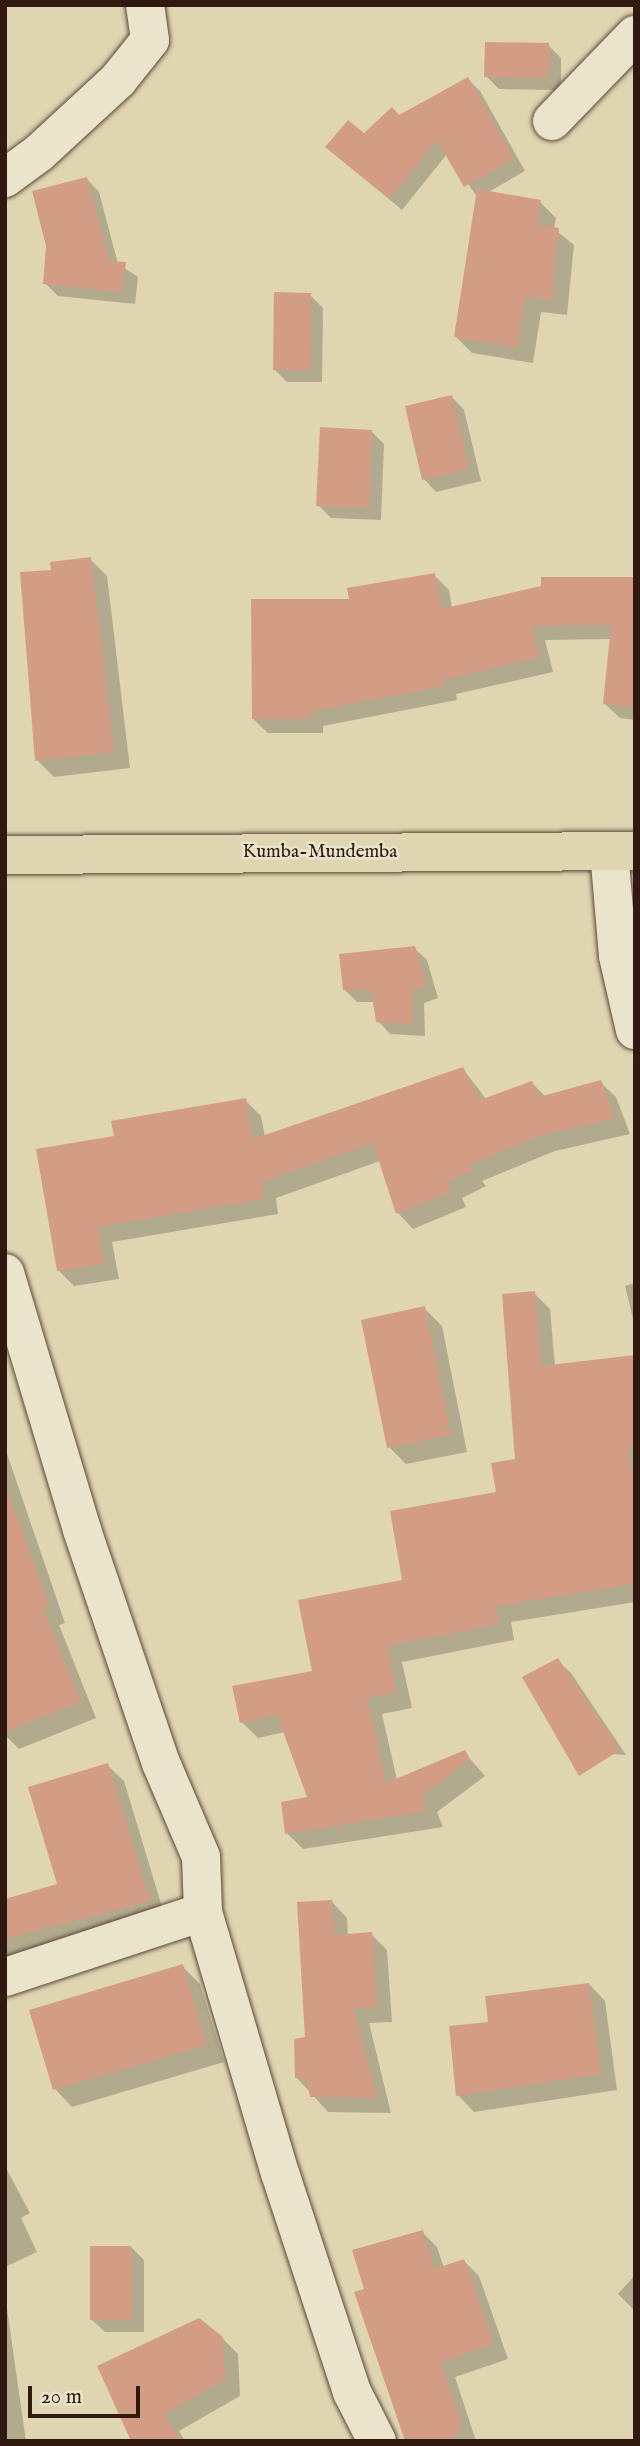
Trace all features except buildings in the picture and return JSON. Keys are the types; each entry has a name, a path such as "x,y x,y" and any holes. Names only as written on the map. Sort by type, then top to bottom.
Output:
{"highway":[{"name":"Kumba-Mundemba","path":"5,855 622,851"}],"street":[{"path":"5,178 118,80 150,40 145,5"},
{"path":"552,121 635,36"},
{"path":"622,851 618,956 635,1030"},
{"path":"5,1273 82,1530 161,1763 201,1857 203,1912 284,2186 352,2392 377,2441"},
{"path":"5,1977 203,1912"}]}
